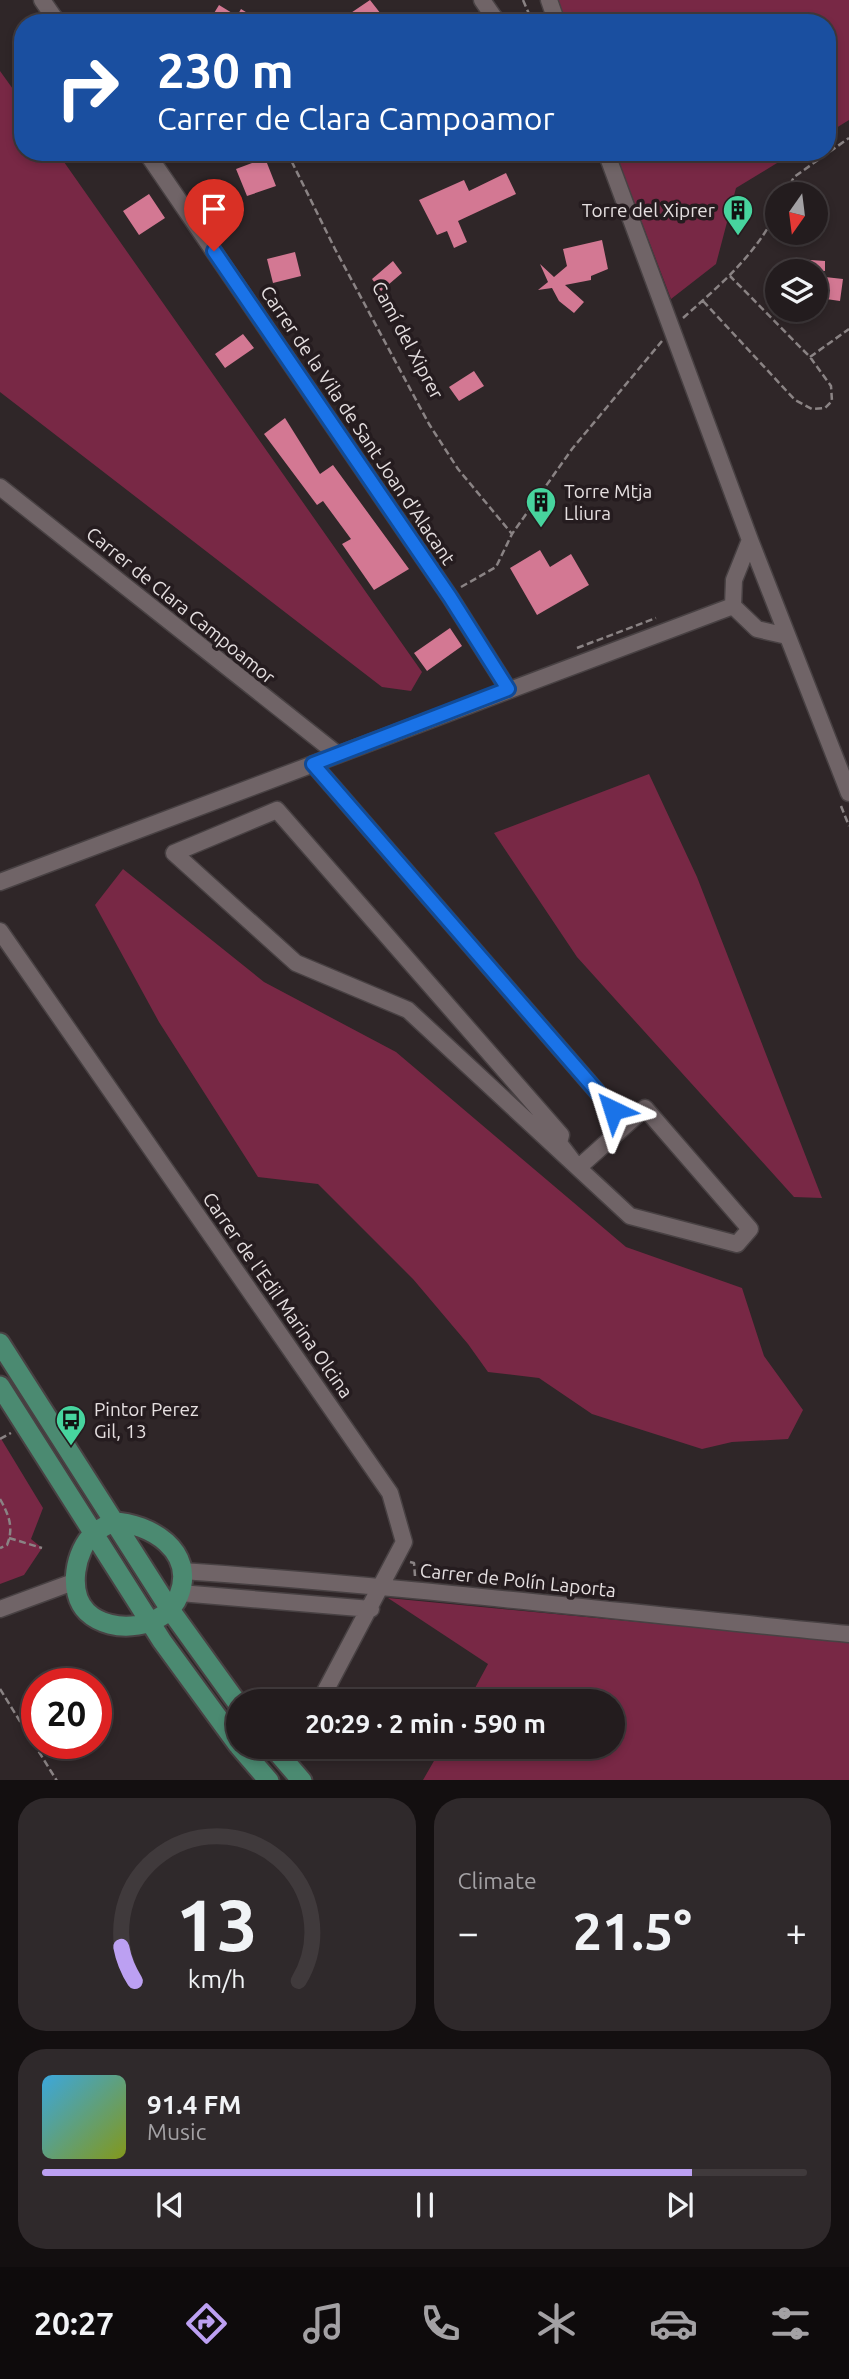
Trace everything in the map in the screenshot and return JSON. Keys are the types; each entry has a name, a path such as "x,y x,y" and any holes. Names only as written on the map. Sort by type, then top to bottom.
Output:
{"main road":[{"path":"0,1343 170,1611 227,1689"},
{"path":"0,1386 151,1623 226,1728"},
{"path":"113,1522 143,1526 165,1538 182,1571 180,1593 170,1611 151,1623 129,1626 88,1612 78,1595 76,1581 79,1558 93,1534 113,1522"},
{"path":"250,1759 266,1779"},
{"path":"288,1759 302,1780"}],"street":[{"name":"Carrer de la Vila de Sant Joan d'Alacant","path":"152,161 450,597 508,689"},
{"path":"609,161 668,332 787,636 844,798"},
{"name":"Carrer de Clara Campoamor","path":"0,487 337,754"},
{"path":"750,540 734,580 733,606 757,629 787,636"},
{"path":"0,882 733,606"},
{"path":"313,764 613,1110"},
{"path":"578,1168 559,1143 561,1135 277,810 174,853 296,962 408,1010 631,1216 737,1244 750,1229 645,1108 578,1168"},
{"name":"Carrer de l'Edil Marina Olcina","path":"0,931 390,1493 404,1542 383,1587 327,1689"},
{"name":"Carrer de Polín Laporta","path":"182,1571 383,1587 849,1634"},
{"path":"0,1609 76,1581"},
{"path":"180,1593 371,1609"}],"path":[{"name":"Camí del Xiprer","path":"291,161 335,249 429,424 458,469 512,534"},
{"path":"791,182 794,177 817,161"},
{"path":"450,597 467,581 496,567 512,534 572,449 668,332 730,276 765,234"},
{"path":"703,301 795,400 811,410 825,408 832,401 831,386 810,357 730,276"},
{"path":"810,357 849,329"},
{"path":"668,332 669,349"},
{"path":"844,798 849,826"},
{"path":"0,1439 11,1433"},
{"path":"0,1499 7,1512 12,1532 7,1545 0,1548"},
{"path":"9,1538 42,1548"},
{"path":"0,1689 57,1780"}],"shaded area":[{"path":"557,0 849,0 849,120 836,128 836,14 562,14"},
{"path":"0,71 14,90 14,161 63,161 422,672 411,691 382,687 0,392"},
{"path":"618,161 780,161 736,188 716,264 671,299"},
{"path":"649,774 697,877 822,1198 794,1197 577,957 494,833"},
{"path":"123,869 264,982 396,1052 626,1247 742,1288 764,1356 803,1410 788,1439 732,1442 702,1449 592,1414 539,1378 488,1372 413,1279 318,1184 258,1177 159,1022 95,905"},
{"path":"0,1437 43,1508 31,1539 42,1548 24,1575 0,1584"},
{"path":"388,1598 849,1642 849,1780 423,1780 435,1759 625,1759 625,1689 474,1689 488,1664"}],"building":[{"path":"370,0 381,14 349,14"},
{"path":"219,5 234,14 214,14"},
{"path":"257,161 266,161 276,186 247,196 236,169"},
{"path":"506,173 516,194 458,221 467,242 454,248 447,231 437,235 419,200 464,180 469,191"},
{"path":"237,191 244,211 225,218 218,198"},
{"path":"149,194 165,218 139,235 123,211"},
{"path":"602,240 608,269 591,276 591,280 565,285 584,302 574,313 559,301 552,288 538,290 548,282 540,264 554,277 567,266 563,249"},
{"path":"295,252 301,276 273,283 267,259"},
{"path":"393,261 402,273 381,291 372,279"},
{"path":"828,277 843,279 840,301 828,299"},
{"path":"243,334 254,348 225,368 215,354"},
{"path":"474,371 484,386 459,401 449,387"},
{"path":"285,418 320,474 333,465 409,569 374,590 342,544 351,539 323,501 317,505 264,434"},
{"path":"540,550 550,567 571,554 589,585 537,615 510,568"},
{"path":"450,628 462,646 427,671 414,653"}],"place":[{"name":"Torre del Xiprer","path":"738,237"},
{"name":"Torre Mtja Lliura","path":"541,529"},
{"name":"Pintor Perez Gil, 13","path":"71,1447"}],"route":[{"path":"214,251 450,597 508,689 313,764 613,1110"}]}
